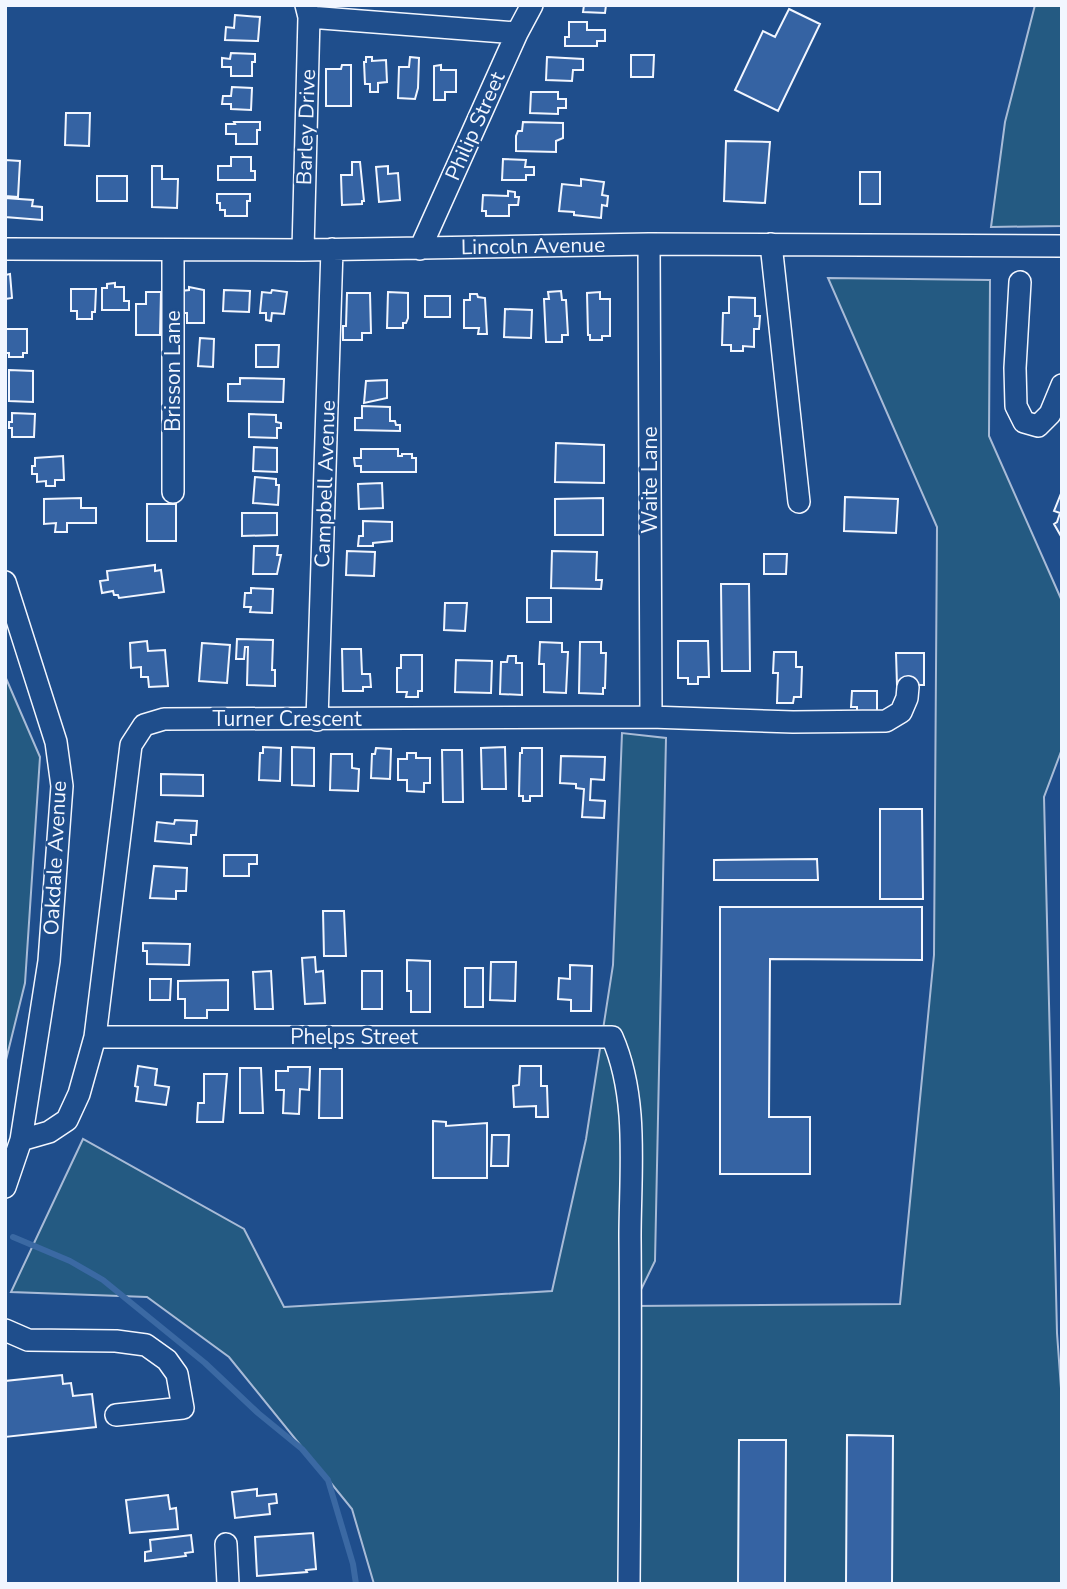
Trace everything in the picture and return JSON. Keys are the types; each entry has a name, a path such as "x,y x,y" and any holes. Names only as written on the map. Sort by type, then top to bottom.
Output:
{"street":[{"name":"Philip Street","path":"420,248 532,5"},
{"path":"308,11 517,33"},
{"name":"Barley Drive","path":"303,250 308,11"},
{"name":"Lincoln Avenue","path":"5,249 303,250 649,244 1062,246"},
{"name":"Waite Lane","path":"649,244 651,717"},
{"path":"771,244 799,502"},
{"name":"Campbell Avenue","path":"317,720 332,249"},
{"name":"Brisson Lane","path":"173,250 173,492"},
{"path":"1020,282 1015,368 1016,406 1024,422 1038,426 1050,414 1062,385"},
{"name":"Oakdale Avenue","path":"5,582 57,741 62,786 49,961 21,1140"},
{"name":"Turner Crescent","path":"21,1140 48,1132 67,1120 79,1094 95,1037 131,745 145,725 164,719 651,717 793,722 886,721 901,712 908,687"},
{"name":"Phelps Street","path":"95,1037 612,1037 621,1057 630,1103 629,1584"},
{"path":"6,1183 21,1140"},
{"path":"5,1330 28,1340 132,1342 155,1350 177,1374 183,1408 116,1415"},
{"path":"226,1544 228,1584"}],"shaded area":[{"path":"1035,5 1062,5 1062,226 991,227 1005,122"},
{"path":"828,278 990,280 989,436 1062,601 1062,749 1044,797 1057,1333 1062,1402 1062,1584 374,1584 352,1509 229,1357 147,1297 11,1292 83,1139 244,1229 284,1307 552,1291 586,1139 613,965 622,733 666,738 655,1261 633,1306 900,1304 934,955 937,527"},
{"path":"5,676 40,757 25,983 5,1064"}],"building":[{"path":"584,5 606,5 605,13 583,12"},
{"path":"789,9 820,24 778,111 735,90 763,31 775,37"},
{"path":"235,15 260,17 258,41 225,40 226,27 234,28"},
{"path":"569,22 587,22 587,30 605,30 605,41 597,41 597,46 565,46 565,37 569,37"},
{"path":"231,53 255,54 252,76 231,76 231,67 222,67 222,58 230,59"},
{"path":"631,55 654,55 653,77 631,77"},
{"path":"366,57 372,57 372,61 386,60 387,82 378,83 378,92 370,92 370,84 365,84"},
{"path":"410,57 419,58 415,99 398,98 399,67 409,67"},
{"path":"547,57 583,59 583,70 573,70 572,81 546,80"},
{"path":"342,65 351,65 351,106 326,106 326,69 341,69"},
{"path":"441,65 441,70 456,70 456,92 445,92 445,100 434,100 434,66"},
{"path":"232,87 252,88 251,110 231,109 231,104 222,104 223,96 231,96"},
{"path":"531,92 558,92 558,99 566,99 566,108 558,108 558,114 530,113"},
{"path":"66,113 90,113 89,146 65,145"},
{"path":"234,122 260,122 257,144 236,144 236,134 226,134 226,124 235,124"},
{"path":"523,122 563,123 563,138 556,141 556,152 516,151 516,136 518,131 522,131"},
{"path":"726,141 770,142 765,203 724,201"},
{"path":"231,157 251,157 251,171 255,171 255,180 218,180 218,166 231,166"},
{"path":"503,159 526,160 525,167 534,167 534,175 526,175 526,180 502,180"},
{"path":"5,160 20,161 18,197 5,196"},
{"path":"352,162 360,162 364,201 362,204 342,205 341,175 352,175"},
{"path":"152,166 162,166 162,179 178,179 177,208 152,207"},
{"path":"388,166 388,174 398,173 400,200 379,202 376,167"},
{"path":"860,172 880,172 880,204 860,204"},
{"path":"97,176 127,176 127,201 97,201"},
{"path":"581,179 604,182 602,195 608,196 607,206 602,205 601,218 559,211 562,184 581,186"},
{"path":"508,191 515,192 515,197 519,197 518,205 509,205 509,216 486,216 486,211 482,211 483,195 508,196"},
{"path":"217,194 250,194 247,216 225,216 225,210 220,210 220,203 217,203"},
{"path":"5,198 33,200 32,206 42,207 42,220 5,217"},
{"path":"10,274 12,298 5,299 5,275"},
{"path":"115,283 115,287 124,287 124,301 129,301 129,310 102,310 102,288"},
{"path":"189,287 204,290 204,323 187,323 187,313 181,313 181,291 189,290"},
{"path":"71,289 96,289 92,319 77,319 77,311 71,311"},
{"path":"224,290 250,291 249,312 223,311"},
{"path":"272,290 287,292 284,314 272,313 271,321 266,320 266,313 260,313 262,292 271,293"},
{"path":"561,291 562,300 566,300 568,335 562,335 562,342 546,342 544,299 549,299 548,292"},
{"path":"146,292 161,292 160,335 136,335 136,304 146,304"},
{"path":"388,292 408,293 408,318 406,323 403,323 403,328 387,328"},
{"path":"600,292 600,299 610,299 610,336 602,336 602,340 590,340 587,293"},
{"path":"347,293 370,293 371,333 362,333 362,340 343,340"},
{"path":"470,294 485,298 487,334 478,334 479,328 464,328 464,300 470,300"},
{"path":"425,296 450,296 450,317 425,317"},
{"path":"729,297 755,298 755,316 760,316 759,329 754,329 754,347 743,346 743,351 731,351 731,345 722,345 723,313 729,313"},
{"path":"505,309 532,310 531,338 504,337"},
{"path":"5,329 27,329 27,353 23,353 23,357 9,357 9,353 5,353"},
{"path":"200,338 214,339 213,367 198,366"},
{"path":"256,345 279,345 278,367 256,367"},
{"path":"9,370 33,371 33,402 9,401"},
{"path":"240,378 284,379 283,402 228,401 228,384 240,384"},
{"path":"387,380 387,398 364,403 366,381"},
{"path":"362,406 390,407 390,421 400,425 400,431 355,430 355,418 362,418"},
{"path":"12,413 35,414 34,437 12,437 9,422 12,422"},
{"path":"249,414 276,415 276,422 281,423 281,428 277,428 277,438 249,437"},
{"path":"556,443 604,445 604,483 555,482"},
{"path":"254,447 277,448 277,472 253,471"},
{"path":"361,449 398,449 398,456 412,454 412,458 416,458 416,472 361,472 361,466 355,466 354,458 361,458"},
{"path":"63,456 64,480 55,480 55,486 46,486 46,481 37,482 37,474 32,474 35,458"},
{"path":"255,477 276,479 276,485 279,485 278,505 253,503"},
{"path":"382,483 383,508 359,509 358,484"},
{"path":"1062,491 1062,538 1054,524 1060,513 1054,511"},
{"path":"845,497 898,499 896,533 844,531"},
{"path":"81,498 81,508 96,508 96,523 67,523 67,532 55,532 56,523 44,524 44,499"},
{"path":"603,498 603,535 555,535 555,499"},
{"path":"147,504 176,504 176,541 147,541"},
{"path":"242,513 277,513 277,535 242,536"},
{"path":"363,521 392,522 392,541 373,543 373,546 358,546 359,536 363,536"},
{"path":"254,546 278,546 277,555 281,555 277,574 253,574"},
{"path":"347,551 375,552 374,576 346,575"},
{"path":"552,551 597,552 596,580 602,580 601,589 551,588"},
{"path":"764,554 787,554 786,574 764,574"},
{"path":"155,565 155,571 161,570 164,592 119,598 113,591 102,593 100,581 108,580 107,571"},
{"path":"721,584 749,584 750,671 722,671"},
{"path":"251,588 273,589 272,613 250,612 251,607 244,607 245,593 251,593"},
{"path":"527,598 551,598 551,622 527,622"},
{"path":"445,603 467,603 465,631 444,630"},
{"path":"237,639 273,640 272,670 275,670 275,686 247,685 248,647 245,647 244,659 236,659"},
{"path":"147,641 148,651 165,650 168,686 149,687 148,677 141,677 141,667 131,668 130,643"},
{"path":"678,641 708,641 709,677 698,677 698,684 688,684 688,678 678,678"},
{"path":"540,642 562,643 562,652 568,652 566,693 544,692 544,664 539,664"},
{"path":"580,642 601,642 601,653 606,653 603,694 579,693"},
{"path":"202,643 230,645 227,683 199,681"},
{"path":"342,649 361,649 362,674 370,674 371,687 363,687 363,691 343,691"},
{"path":"774,652 796,652 796,667 802,667 801,697 794,697 793,703 777,703 778,673 773,673"},
{"path":"896,653 924,653 924,685 897,685"},
{"path":"401,655 422,655 422,691 418,691 418,697 406,697 407,692 397,692 397,668 401,668"},
{"path":"508,656 516,656 516,663 522,663 522,695 500,694 501,662 507,662"},
{"path":"456,660 492,661 491,693 455,692"},
{"path":"852,691 877,691 877,711 857,711 857,707 851,707"},
{"path":"263,747 281,748 280,781 259,780 260,753 263,753"},
{"path":"292,747 314,748 314,786 292,785"},
{"path":"505,747 506,789 482,789 481,748"},
{"path":"376,748 391,749 390,779 371,778 372,754 375,754"},
{"path":"522,748 542,748 542,796 530,796 530,801 523,801 523,796 519,796"},
{"path":"442,750 462,750 463,802 443,802"},
{"path":"407,753 416,753 416,758 430,758 430,783 424,783 424,792 407,791 407,780 398,780 398,759 407,759"},
{"path":"331,754 352,754 352,768 359,769 358,791 330,790"},
{"path":"561,756 605,757 604,780 591,779 590,800 605,801 604,818 582,817 584,789 576,788 576,784 560,783"},
{"path":"161,774 203,775 203,796 161,795"},
{"path":"880,809 922,809 923,899 880,899"},
{"path":"175,820 197,821 196,835 191,835 191,844 155,841 157,822 174,824"},
{"path":"224,855 257,855 257,864 249,864 249,876 224,876"},
{"path":"817,859 818,880 714,880 714,860"},
{"path":"154,866 187,868 186,891 176,891 176,899 150,898"},
{"path":"720,907 922,907 922,960 770,959 769,1117 810,1117 810,1174 720,1174"},
{"path":"323,911 344,911 346,956 324,956"},
{"path":"143,943 190,944 189,965 147,964 147,951 143,951"},
{"path":"315,957 316,972 323,971 325,1003 305,1004 302,958"},
{"path":"407,960 430,961 430,1012 411,1012 411,991 407,991"},
{"path":"491,962 516,962 515,1001 490,1000"},
{"path":"570,965 592,966 591,1011 571,1011 571,1000 558,999 559,978 570,979"},
{"path":"465,968 483,968 483,1007 465,1007"},
{"path":"271,971 273,1009 255,1009 253,972"},
{"path":"362,971 382,971 382,1009 362,1009"},
{"path":"150,979 171,979 170,1000 150,1000"},
{"path":"228,980 228,1010 207,1010 207,1018 185,1018 185,999 178,999 178,981"},
{"path":"138,1066 157,1069 155,1085 169,1087 166,1105 136,1101"},
{"path":"520,1066 541,1066 541,1086 547,1086 548,1117 536,1117 536,1106 514,1107 513,1086 519,1085"},
{"path":"288,1067 310,1067 309,1090 300,1089 299,1114 283,1113 284,1090 276,1090 276,1071 288,1071"},
{"path":"240,1068 261,1068 263,1113 240,1113"},
{"path":"320,1069 342,1069 342,1118 319,1118"},
{"path":"204,1074 227,1074 223,1122 197,1122 198,1103 204,1103"},
{"path":"433,1121 446,1122 446,1126 487,1123 487,1178 433,1178"},
{"path":"492,1135 509,1135 508,1166 491,1166"},
{"path":"62,1375 63,1384 71,1383 73,1396 92,1394 96,1427 5,1437 5,1381"},
{"path":"847,1435 893,1436 892,1584 846,1584"},
{"path":"739,1440 786,1440 785,1584 738,1584"},
{"path":"257,1489 257,1496 276,1494 277,1503 269,1504 270,1514 235,1518 232,1492"},
{"path":"168,1495 170,1509 176,1508 178,1529 130,1533 126,1500"},
{"path":"313,1533 316,1569 257,1576 255,1537"},
{"path":"191,1535 193,1552 185,1553 186,1556 145,1561 145,1552 151,1551 150,1540"}],"waterway":[{"path":"13,1237 70,1261 103,1280 205,1363 258,1413 302,1449 328,1480 353,1564 356,1584"}]}
